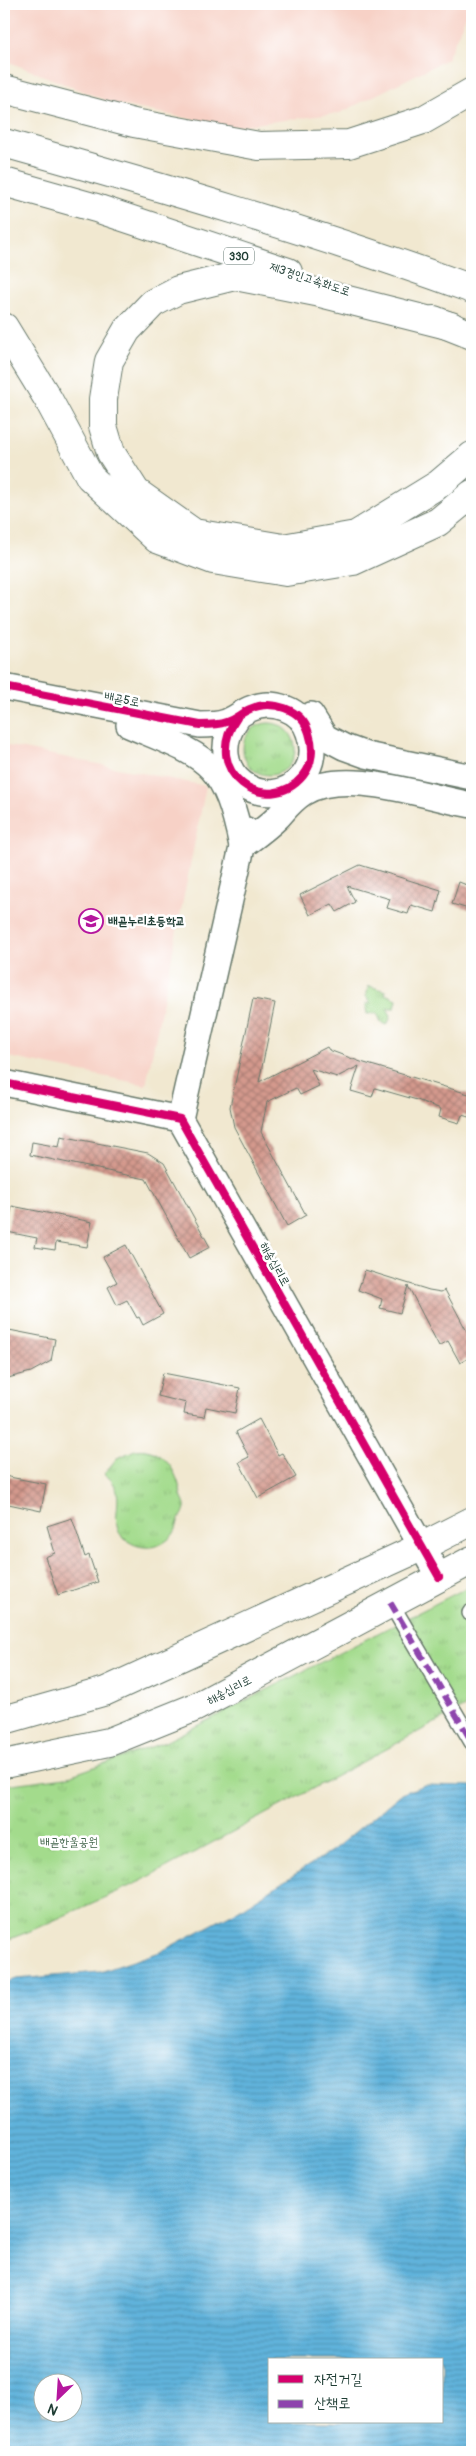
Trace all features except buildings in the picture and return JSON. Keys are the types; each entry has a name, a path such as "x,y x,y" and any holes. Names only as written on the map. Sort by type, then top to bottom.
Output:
{"main road":[{"path":"4,89 134,123 259,146 349,144 423,120 472,92"},
{"path":"4,143 109,172 378,255 472,289"},
{"name":"제3경인고속화도로","path":"4,182 96,208 461,330"},
{"path":"461,330 316,292 235,276 178,290 153,303 126,330 109,361 103,426 111,454 136,492 194,533 283,548 356,535 439,484 472,456"},
{"path":"4,327 48,399 90,476 157,539 212,560 286,572 353,561 438,522 472,494"},
{"path":"4,1720 106,1691 420,1547 472,1521"},
{"name":"해송십리로","path":"4,1764 109,1742 196,1708 390,1602 472,1560"}],"street":[{"name":"배곧5로","path":"4,686 131,719 197,745 228,764 231,772 241,783 255,791"},
{"name":"배곧5로","path":"131,719 205,714 228,708 253,695 276,692 297,701 306,708 330,742 366,755 472,778"},
{"name":"배곧5로","path":"4,699 131,719 200,725 225,723 261,705 275,705 288,709 300,718 310,736 323,748 342,756 472,783"},
{"path":"228,764 225,743 229,730 237,718"},
{"path":"131,719 205,760 212,768 229,793 242,846"},
{"path":"300,779 307,770 312,756 310,736"},
{"path":"4,1083 180,1119 255,791 270,793 285,790 300,779 316,772 338,771 472,796"},
{"path":"242,846 278,817 289,804 304,792 323,785 345,781 472,805"},
{"name":"해송십리로","path":"180,1119 420,1547 439,1577"},
{"path":"390,1602 472,1742"}],"shaded area":[{"path":"4,4 471,4 447,59 340,113 231,127 115,104 4,60"},
{"name":"배곧누리초등학교","path":"4,745 206,786 146,1085 4,1056"}],"green space":[{"path":"264,723 274,723 288,730 295,744 295,754 288,768 274,775 264,775 254,771 247,764 243,754 243,744 247,734 254,727"},
{"path":"369,986 386,991 385,994 397,999 395,1008 387,1008 391,1016 387,1025 381,1022 377,1013 367,1014 366,1004 371,1003 366,996"},
{"path":"135,1450 154,1452 167,1462 173,1470 185,1505 185,1511 179,1519 174,1533 166,1541 156,1546 139,1546 123,1537 118,1529 116,1520 117,1492 113,1482 104,1474 117,1458"},
{"name":"배곧한울공원","path":"472,1585 472,1703 141,1881 4,1941 4,1785 66,1777 165,1742"}],"water":[{"path":"424,1785 472,1786 472,2452 4,2452 4,1983 17,1979 100,1972 160,1952 239,1910 333,1850 401,1794"}],"marked path":[{"path":"390,1602 472,1742"}],"cycle path":[{"path":"4,687 200,725 226,722 259,706 268,705 285,708 300,718 311,739 311,761 303,776 288,788 272,793 256,791 242,783 232,771 226,756 227,738 237,718"},
{"path":"4,1083 180,1119 439,1577"}],"place":[{"name":"배곧누리초등학교","path":"91,921"}]}
